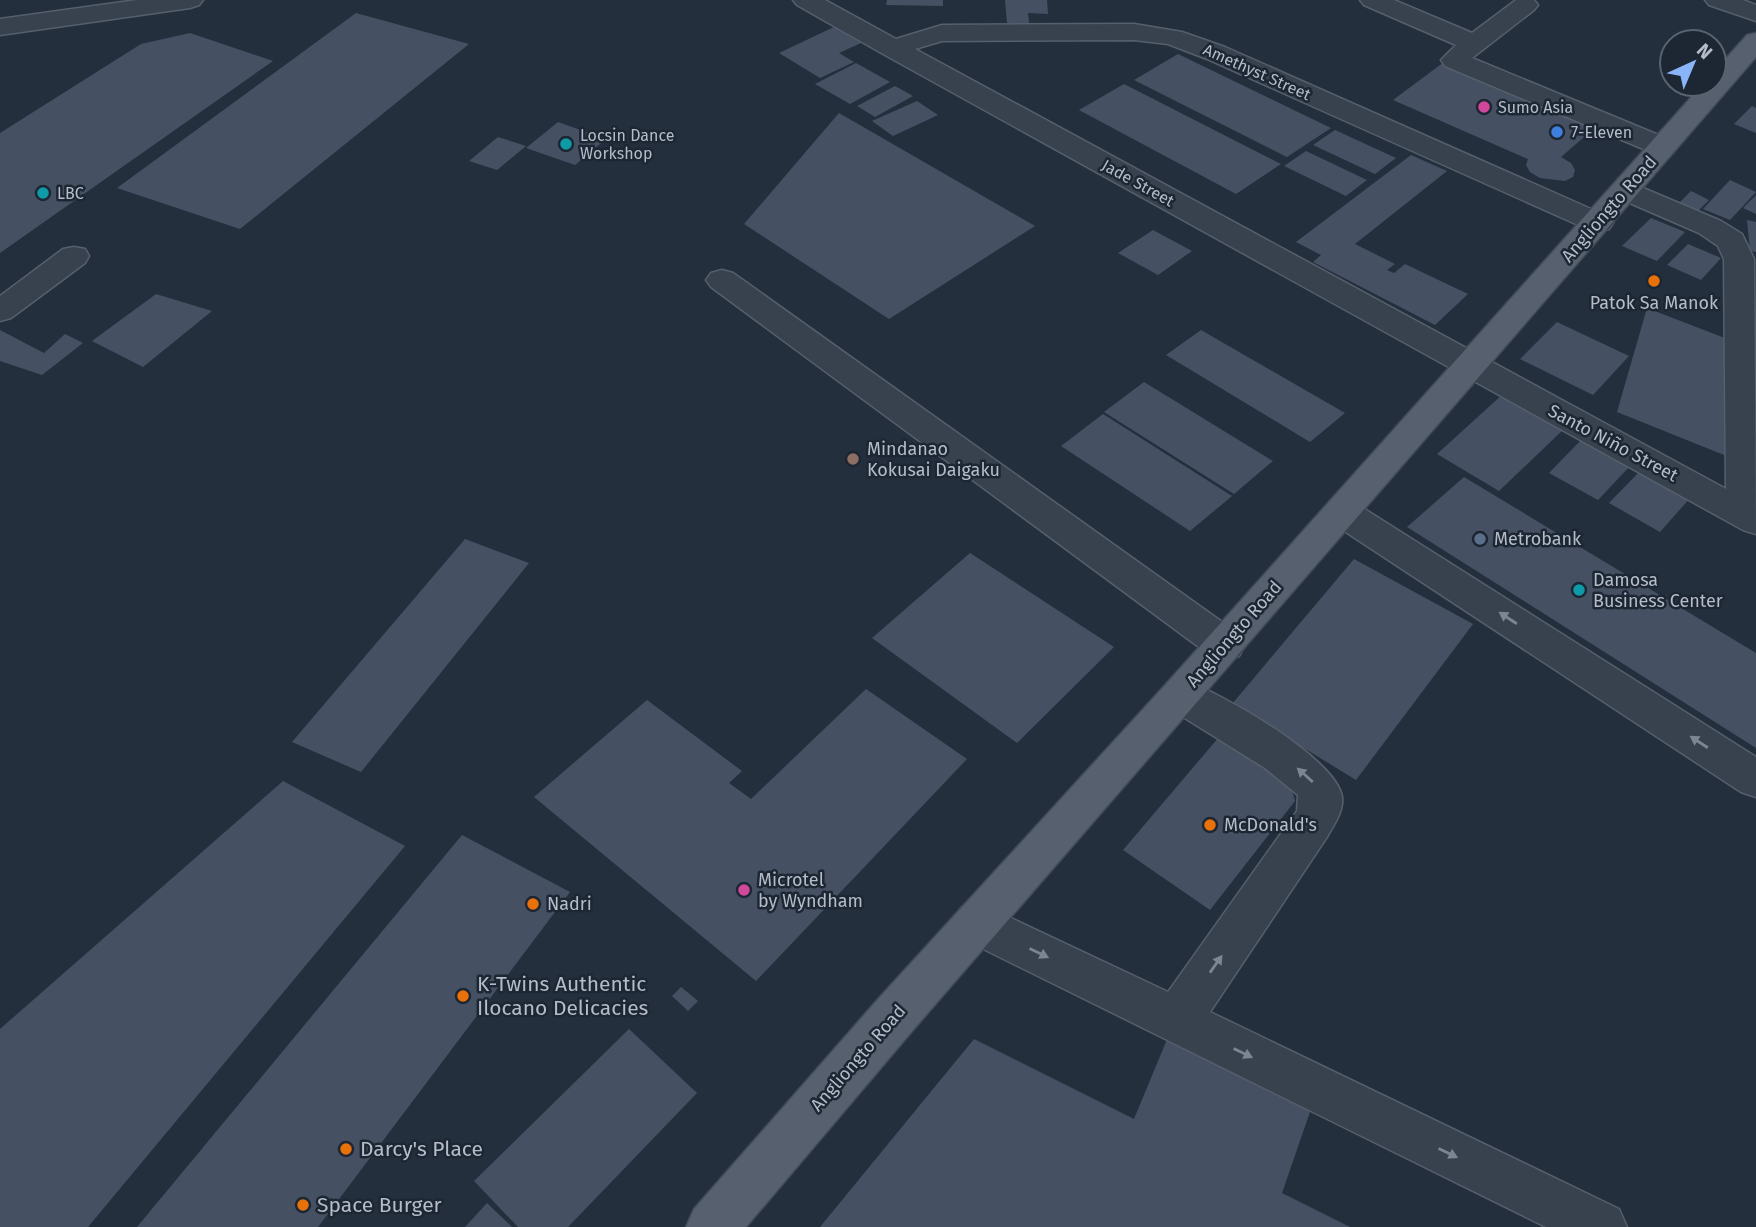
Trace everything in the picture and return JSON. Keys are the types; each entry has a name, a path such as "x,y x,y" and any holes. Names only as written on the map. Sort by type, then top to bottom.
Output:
{"main road":[{"name":"Angliongto Road","path":"712,1227 1756,41"}],"street":[{"path":"0,27 190,0"},
{"name":"Jade Street","path":"806,0 1470,365"},
{"path":"1373,0 1475,44"},
{"path":"1718,0 1756,13"},
{"path":"1525,5 1454,60 1663,147"},
{"name":"Amethyst Street","path":"894,49 917,38 942,33 1134,32 1173,37 1216,53 1598,223"},
{"path":"1626,191 1710,227 1731,241 1739,259 1751,518"},
{"path":"0,311 74,256"},
{"path":"722,280 1225,645"},
{"name":"Santo Niño Street","path":"1470,365 1751,518"},
{"path":"1342,512 1756,779"},
{"path":"1177,1020 1312,824 1320,811 1321,796 1314,782 1296,766 1181,695"},
{"path":"978,923 1601,1227"}],"building":[{"path":"887,0 943,0 943,6 886,5"},
{"path":"1005,0 1047,0 1048,14 1028,13 1029,23 1007,23"},
{"path":"356,13 469,44 240,229 117,188"},
{"path":"834,27 861,43 839,53 854,62 820,78 779,53"},
{"name":"LBC","path":"190,33 273,61 0,253 0,133 141,44"},
{"path":"1178,54 1331,128 1287,157 1134,80"},
{"path":"1444,62 1598,125 1561,157 1571,163 1575,170 1573,177 1565,181 1540,178 1530,172 1526,165 1528,159 1393,100"},
{"path":"856,63 890,82 850,104 815,84"},
{"path":"1124,84 1281,164 1236,194 1079,110"},
{"path":"895,86 913,96 875,117 857,106"},
{"path":"917,101 938,115 893,136 872,121"},
{"path":"1752,106 1756,108 1756,133 1734,124"},
{"path":"839,113 1035,226 889,319 744,224"},
{"name":"Locsin Dance Workshop","path":"558,122 606,139 575,165 526,148"},
{"path":"1335,130 1396,158 1375,174 1313,145"},
{"path":"498,137 526,146 497,170 469,161"},
{"path":"1306,151 1367,180 1346,196 1284,166"},
{"path":"1411,155 1447,171 1355,244 1395,264 1387,270 1394,273 1405,264 1468,294 1435,325 1313,262 1321,255 1296,242"},
{"path":"1730,180 1756,192 1730,220 1703,209"},
{"path":"1691,191 1709,200 1698,211 1679,203"},
{"path":"1756,195 1756,214 1743,208"},
{"path":"1651,218 1685,232 1657,261 1622,246"},
{"path":"1747,220 1756,222 1756,252 1750,251"},
{"path":"1153,230 1192,251 1158,275 1118,253"},
{"path":"1688,244 1721,258 1701,280 1667,265"},
{"path":"156,294 212,311 143,367 92,341"},
{"path":"1647,308 1735,342 1729,457 1617,412"},
{"path":"1557,322 1629,356 1593,395 1520,359"},
{"path":"0,330 44,353 65,334 83,343 42,375 0,361"},
{"path":"1201,330 1345,413 1310,442 1166,355"},
{"path":"1144,382 1273,461 1234,494 1104,412"},
{"path":"1503,394 1565,428 1499,491 1437,454"},
{"path":"1103,414 1232,496 1190,531 1061,446"},
{"path":"1582,439 1631,465 1598,500 1549,473"},
{"path":"1641,470 1691,497 1660,532 1609,503"},
{"name":"Damosa Business Center","path":"1464,477 1756,653 1756,748 1407,527"},
{"path":"465,539 529,563 361,772 292,742"},
{"path":"970,553 1114,647 1017,743 872,638"},
{"path":"1354,559 1473,624 1356,780 1232,704"},
{"name":"Microtel by Wyndham","path":"866,689 967,759 756,981 534,797 647,700 742,771 729,783 751,799"},
{"name":"McDonald's","path":"1219,737 1290,782 1295,801 1210,910 1123,850"},
{"path":"283,781 405,846 88,1227 0,1227 0,1029"},
{"path":"462,835 570,892 318,1227 137,1227"},
{"path":"681,987 698,1001 688,1011 672,996"},
{"path":"629,1029 697,1093 568,1227 518,1227 474,1181"},
{"path":"1168,1037 1312,1106 1282,1193 1350,1227 820,1227 974,1039 1134,1119"},
{"path":"487,1203 512,1227 465,1227"}],"place":[{"name":"Sumo Asia","path":"1484,107"},
{"name":"7-Eleven","path":"1557,132"},
{"name":"Locsin Dance Workshop","path":"566,144"},
{"name":"LBC","path":"43,193"},
{"name":"Patok Sa Manok","path":"1654,281"},
{"name":"Mindanao Kokusai Daigaku","path":"853,459"},
{"name":"Metrobank","path":"1480,539"},
{"name":"Damosa Business Center","path":"1579,590"},
{"name":"McDonald's","path":"1210,825"},
{"name":"Microtel by Wyndham","path":"744,890"},
{"name":"Nadri","path":"533,904"},
{"name":"K-Twins Authentic Ilocano Delicacies","path":"463,996"},
{"name":"Darcy's Place","path":"346,1149"},
{"name":"Space Burger","path":"303,1205"}]}
